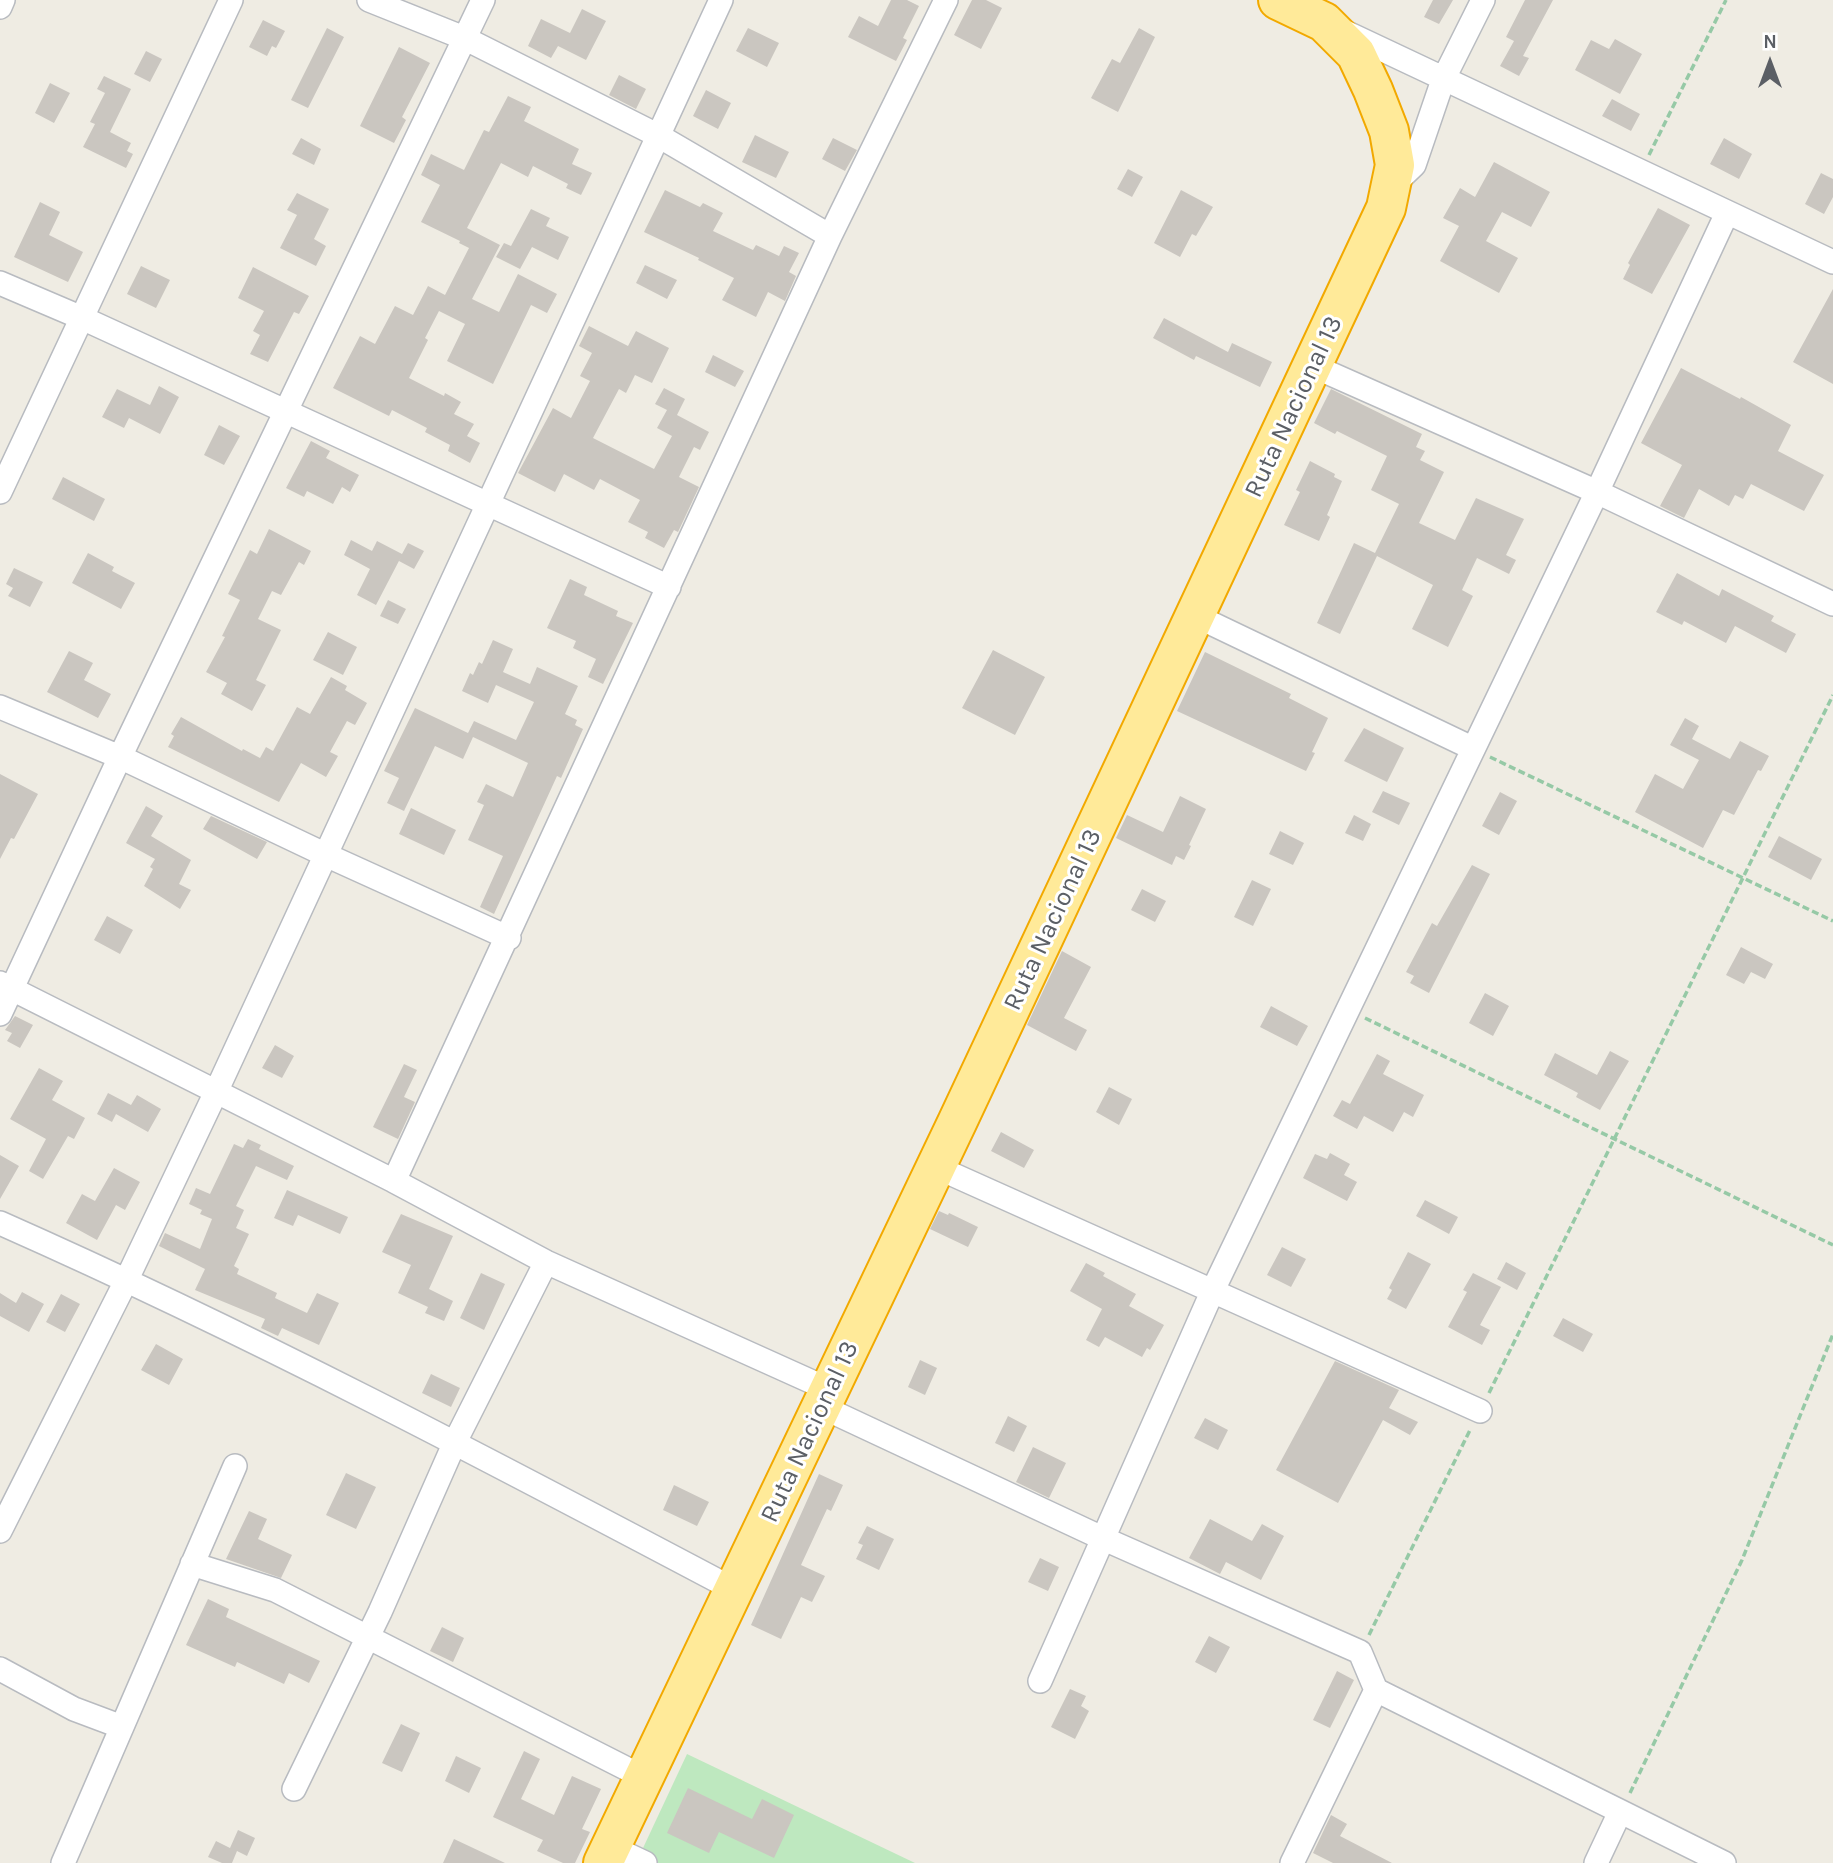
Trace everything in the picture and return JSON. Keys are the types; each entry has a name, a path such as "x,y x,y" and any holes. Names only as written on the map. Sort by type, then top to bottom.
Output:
{"highway":[{"name":"Ruta Nacional 13","path":"607,1855 936,1167 1386,208 1395,165 1389,131 1374,90 1356,54 1324,22 1278,0"}],"street":[{"path":"0,7 3,0"},
{"path":"0,492 231,0"},
{"path":"369,0 464,38 657,135 831,236"},
{"path":"0,1014 6,986 120,757 483,0"},
{"path":"0,1531 127,1279 216,1092 721,0"},
{"path":"394,1181 831,236 946,0"},
{"path":"1390,188 1414,165 1443,80 1483,0"},
{"path":"1324,22 1833,262"},
{"path":"1040,1681 1213,1290 1597,492 1727,213"},
{"path":"0,283 669,587"},
{"path":"1312,366 1597,492 1833,604"},
{"path":"1196,616 1472,748"},
{"path":"0,707 120,757 326,855 509,937"},
{"path":"6,986 394,1181 546,1262 1102,1538 1360,1652 1376,1690 1724,1863"},
{"path":"936,1167 1480,1411"},
{"path":"0,1223 127,1279 455,1442 735,1590"},
{"path":"294,1789 368,1637 455,1442 546,1262"},
{"path":"63,1863 235,1466"},
{"path":"192,1564 275,1590 645,1778"},
{"path":"0,1670 74,1709 122,1727"},
{"path":"1292,1863 1376,1690"},
{"path":"1596,1863 1620,1812"},
{"path":"607,1855 645,1863"}],"path":[{"path":"1641,173 1726,0"},
{"path":"1360,1652 1833,695"},
{"path":"1472,748 1833,921"},
{"path":"1347,1009 1833,1245"},
{"path":"1620,1812 1742,1560 1833,1334"}],"green space":[{"path":"687,1754 915,1863 636,1863"}],"building":[{"path":"891,0 907,0 919,6 903,38 907,40 896,61 848,37 859,16 878,26"},
{"path":"972,0 986,0 1002,8 981,49 954,35"},
{"path":"1433,0 1453,0 1439,24 1424,17"},
{"path":"1525,0 1553,0 1523,56 1529,58 1519,76 1500,66 1514,41 1506,37"},
{"path":"582,9 606,21 586,60 558,46 551,58 528,46 541,19 570,33"},
{"path":"263,20 285,31 276,48 272,46 267,56 249,47"},
{"path":"327,28 344,37 308,108 291,100"},
{"path":"748,28 779,43 767,67 736,51"},
{"path":"1139,28 1155,37 1118,112 1091,98 1112,59 1120,63"},
{"path":"1615,39 1642,54 1620,94 1575,70 1591,40 1609,49"},
{"path":"399,47 430,63 402,117 406,120 394,143 360,126"},
{"path":"146,51 162,59 150,82 134,74"},
{"path":"619,75 646,89 636,109 609,95"},
{"path":"104,76 131,89 110,132 131,143 127,151 133,154 126,168 83,147 95,124 90,122 105,93 97,89"},
{"path":"50,83 70,93 54,123 35,113"},
{"path":"706,90 731,103 718,129 693,116"},
{"path":"508,96 531,107 524,121 579,149 572,164 592,173 581,195 566,188 568,184 533,166 528,177 501,163 467,228 500,245 472,299 499,312 518,274 557,294 547,313 531,305 493,384 447,361 465,324 439,311 425,338 428,340 409,378 461,402 454,414 474,424 467,436 480,443 470,463 448,451 450,445 425,432 427,428 392,410 389,416 333,388 360,336 375,344 395,306 413,315 428,286 445,295 469,248 421,222 440,185 421,175 431,154 464,170 484,130 489,132"},
{"path":"1612,99 1640,114 1631,131 1602,116"},
{"path":"755,135 789,152 776,178 742,162"},
{"path":"301,138 321,149 314,165 292,154"},
{"path":"833,138 857,150 845,171 822,159"},
{"path":"1724,138 1752,154 1739,179 1710,164"},
{"path":"1494,162 1550,192 1531,227 1502,212 1486,241 1518,258 1499,293 1440,261 1459,226 1443,218 1460,188 1475,197"},
{"path":"1128,169 1143,177 1132,197 1117,189"},
{"path":"1821,173 1833,179 1833,197 1824,214 1805,204"},
{"path":"665,190 700,207 703,203 723,213 713,231 753,250 756,245 779,256 784,246 799,253 789,272 796,276 785,301 768,292 756,317 722,300 734,278 644,232"},
{"path":"1181,190 1213,207 1196,236 1192,234 1180,257 1154,243"},
{"path":"297,193 329,209 314,239 326,246 316,266 280,248 297,215 287,210"},
{"path":"40,202 60,212 49,235 83,252 68,282 14,257"},
{"path":"1658,208 1690,225 1652,294 1623,279 1630,265 1628,263"},
{"path":"531,209 550,218 546,226 569,237 558,260 532,247 520,269 496,257 504,243 511,246"},
{"path":"645,265 677,280 667,299 636,283"},
{"path":"141,266 170,280 156,308 127,294"},
{"path":"253,267 309,296 299,314 294,312 268,362 250,354 260,335 253,331 264,311 238,298"},
{"path":"1833,289 1833,384 1793,362"},
{"path":"1164,318 1228,352 1232,343 1272,362 1260,387 1196,356 1194,360 1153,338"},
{"path":"589,326 628,346 636,331 669,348 652,383 635,375 626,393 619,389 593,438 654,469 672,436 657,428 667,410 655,404 664,388 685,399 677,415 709,432 700,450 694,447 679,477 699,487 678,532 674,530 664,548 645,538 648,532 628,522 640,500 600,479 594,490 564,474 555,492 518,473 553,408 571,418 590,381 580,376 592,353 579,346"},
{"path":"713,355 744,371 735,387 705,372"},
{"path":"1681,368 1791,425 1778,451 1824,475 1804,511 1751,484 1743,499 1735,495 1729,506 1699,489 1684,518 1660,506 1682,465 1641,443"},
{"path":"159,386 179,397 160,434 129,418 124,428 102,417 117,389 150,405"},
{"path":"1331,389 1422,434 1416,447 1425,451 1420,460 1444,472 1419,523 1455,540 1476,498 1524,519 1506,555 1516,560 1509,574 1477,558 1462,590 1473,596 1448,647 1412,629 1433,585 1377,556 1340,634 1317,623 1354,543 1375,553 1399,504 1371,490 1387,456 1337,431 1335,434 1314,423"},
{"path":"219,425 240,436 224,465 204,455"},
{"path":"311,441 330,451 326,458 359,475 350,492 342,487 333,504 307,491 304,497 286,488"},
{"path":"1310,461 1335,474 1334,477 1342,481 1319,541 1284,525 1300,492 1296,490"},
{"path":"63,477 105,499 94,521 52,499"},
{"path":"269,529 311,551 304,565 299,562 281,595 272,591 258,619 281,630 256,680 266,685 252,711 221,694 227,683 206,672 225,637 222,636 240,600 228,594 250,550 257,554"},
{"path":"351,540 372,551 377,541 402,554 408,543 424,551 414,569 399,561 401,557 376,605 357,595 370,569 344,555"},
{"path":"88,553 114,567 112,571 135,583 121,609 72,583"},
{"path":"14,568 43,582 30,607 8,596 13,588 6,584"},
{"path":"1677,573 1719,596 1722,589 1774,616 1771,621 1796,634 1786,653 1735,626 1726,643 1684,621 1682,625 1656,612"},
{"path":"570,579 587,587 584,595 618,611 616,616 633,623 603,684 588,677 596,659 573,648 576,641 547,628"},
{"path":"388,600 406,609 398,624 380,616"},
{"path":"328,632 357,647 343,675 313,660"},
{"path":"493,640 513,649 503,672 530,684 537,667 578,686 565,714 577,720 575,725 583,729 561,778 557,776 494,914 480,907 503,856 468,840 484,805 477,802 486,784 513,797 528,763 473,737 463,759 435,746 404,811 387,803 399,778 384,771 415,708 468,733 474,721 516,740 534,702 496,685 488,703 462,691 470,673 473,675 479,662 482,664"},
{"path":"993,650 1045,677 1015,735 962,708"},
{"path":"69,651 93,663 84,680 111,694 98,718 47,692"},
{"path":"1205,652 1291,694 1289,698 1328,718 1306,771 1177,711"},
{"path":"331,677 347,686 345,690 367,703 355,725 347,721 330,752 338,756 326,777 301,763 279,802 168,747 174,736 171,734 181,717 260,758 266,747 273,751 297,707 310,714"},
{"path":"1685,718 1699,726 1692,739 1730,759 1740,741 1769,756 1761,771 1758,770 1734,815 1723,810 1703,848 1635,812 1655,774 1683,789 1699,760 1670,745"},
{"path":"1364,728 1404,748 1387,782 1344,761"},
{"path":"0,774 38,794 0,859"},
{"path":"1383,791 1410,803 1399,825 1372,812"},
{"path":"1500,792 1517,801 1499,835 1482,826"},
{"path":"1180,796 1206,809 1184,860 1176,856 1172,865 1116,838 1127,815 1163,832"},
{"path":"146,806 163,816 151,836 191,860 179,884 191,890 180,909 144,886 155,859 126,843"},
{"path":"411,808 456,830 444,855 399,834"},
{"path":"1354,815 1371,824 1363,841 1345,833"},
{"path":"211,816 267,842 257,859 203,829"},
{"path":"1280,831 1304,843 1293,865 1269,854"},
{"path":"1779,836 1822,859 1811,880 1768,857"},
{"path":"1472,865 1490,874 1429,993 1410,983 1414,976 1406,972 1432,923 1437,926"},
{"path":"1252,880 1271,889 1253,926 1234,917"},
{"path":"1142,889 1166,901 1155,922 1131,910"},
{"path":"107,916 133,930 120,954 94,940"},
{"path":"1741,947 1773,964 1765,979 1751,972 1744,984 1726,975"},
{"path":"1062,951 1091,967 1064,1018 1087,1030 1076,1051 1027,1025"},
{"path":"1485,993 1509,1006 1493,1036 1469,1023"},
{"path":"1271,1006 1308,1026 1297,1046 1260,1027"},
{"path":"15,1016 33,1025 20,1048 7,1041 12,1033 5,1030"},
{"path":"275,1045 294,1056 282,1078 262,1068"},
{"path":"1610,1051 1629,1061 1600,1110 1576,1097 1578,1093 1544,1075 1555,1053 1597,1075"},
{"path":"1377,1054 1390,1061 1383,1074 1424,1095 1413,1117 1404,1112 1393,1132 1364,1116 1357,1129 1333,1116 1342,1100 1350,1104"},
{"path":"404,1064 417,1070 404,1097 415,1102 398,1139 373,1127"},
{"path":"39,1068 63,1081 52,1100 85,1118 74,1139 68,1136 43,1179 29,1171 46,1139 10,1119"},
{"path":"1109,1087 1132,1099 1119,1125 1096,1112"},
{"path":"108,1093 131,1105 137,1095 161,1109 148,1132 116,1114 112,1122 97,1114"},
{"path":"1001,1132 1034,1150 1024,1168 991,1151"},
{"path":"248,1139 261,1145 259,1149 294,1166 287,1180 256,1166 236,1206 244,1210 236,1228 249,1234 234,1266 239,1269 237,1274 277,1293 275,1298 307,1313 317,1293 339,1303 319,1345 282,1328 278,1336 261,1328 265,1319 195,1290 205,1269 159,1246 165,1233 200,1249 212,1219 200,1214 202,1210 189,1204 196,1188 210,1194 234,1144 243,1148"},
{"path":"1330,1153 1350,1164 1344,1175 1357,1182 1347,1201 1303,1178 1315,1154 1327,1159"},
{"path":"0,1155 19,1166 0,1199"},
{"path":"114,1168 140,1182 125,1210 116,1205 97,1240 66,1223 82,1194 95,1201"},
{"path":"287,1190 348,1217 340,1234 298,1215 293,1226 274,1218"},
{"path":"1425,1200 1458,1217 1449,1234 1416,1216"},
{"path":"939,1211 978,1227 968,1247 930,1229"},
{"path":"401,1214 453,1236 429,1289 453,1301 444,1321 425,1313 428,1307 398,1293 411,1265 382,1252"},
{"path":"1282,1247 1306,1259 1291,1287 1267,1275"},
{"path":"1408,1252 1431,1264 1406,1309 1387,1299 1392,1290 1389,1288"},
{"path":"1506,1262 1526,1273 1517,1290 1497,1279"},
{"path":"1086,1263 1136,1294 1129,1306 1164,1325 1150,1350 1147,1348 1142,1357 1105,1337 1099,1347 1086,1340 1102,1309 1070,1291"},
{"path":"481,1273 505,1284 484,1330 460,1318"},
{"path":"1473,1273 1501,1287 1480,1325 1490,1330 1482,1345 1448,1327 1467,1292 1463,1290"},
{"path":"22,1292 44,1304 29,1332 0,1316 0,1293 16,1303"},
{"path":"61,1294 80,1304 65,1332 46,1322"},
{"path":"1563,1318 1593,1334 1583,1352 1553,1336"},
{"path":"156,1344 183,1359 169,1385 141,1370"},
{"path":"920,1360 937,1368 925,1395 908,1387"},
{"path":"1335,1361 1399,1390 1389,1408 1418,1422 1410,1435 1383,1420 1338,1503 1276,1470"},
{"path":"431,1374 460,1388 451,1407 422,1393"},
{"path":"1008,1416 1027,1426 1014,1452 995,1443"},
{"path":"1205,1418 1228,1430 1218,1450 1194,1438"},
{"path":"1033,1447 1066,1463 1049,1498 1016,1482"},
{"path":"346,1473 376,1487 356,1529 326,1515"},
{"path":"819,1474 843,1485 831,1511 827,1509 801,1565 825,1576 812,1602 801,1597 781,1639 751,1625"},
{"path":"674,1485 709,1502 697,1526 663,1510"},
{"path":"249,1511 267,1519 258,1539 292,1555 281,1578 226,1559"},
{"path":"1210,1519 1252,1541 1262,1524 1284,1536 1261,1580 1226,1562 1220,1574 1189,1558"},
{"path":"867,1526 894,1539 879,1570 856,1559 863,1545 858,1543"},
{"path":"1040,1558 1059,1567 1048,1591 1028,1582"},
{"path":"208,1599 229,1609 226,1617 320,1661 309,1683 289,1673 284,1684 237,1662 235,1667 186,1645"},
{"path":"442,1627 464,1638 453,1662 430,1651"},
{"path":"1209,1636 1230,1647 1216,1673 1195,1662"},
{"path":"1337,1671 1354,1680 1330,1728 1313,1720"},
{"path":"1070,1689 1086,1696 1081,1706 1089,1711 1075,1739 1051,1727"},
{"path":"401,1724 420,1733 402,1772 382,1763"},
{"path":"524,1751 540,1759 521,1799 554,1815 572,1776 601,1789 582,1829 590,1832 575,1863 563,1863 537,1851 543,1840 493,1817"},
{"path":"456,1756 481,1768 469,1793 445,1781"},
{"path":"688,1788 752,1819 762,1799 794,1815 774,1858 719,1832 709,1853 667,1833"},
{"path":"1331,1815 1347,1824 1340,1836 1392,1863 1333,1863 1313,1853"},
{"path":"238,1830 255,1838 247,1856 237,1851 232,1863 222,1863 208,1857 216,1841 230,1848"},
{"path":"454,1839 505,1863 443,1863"}]}
